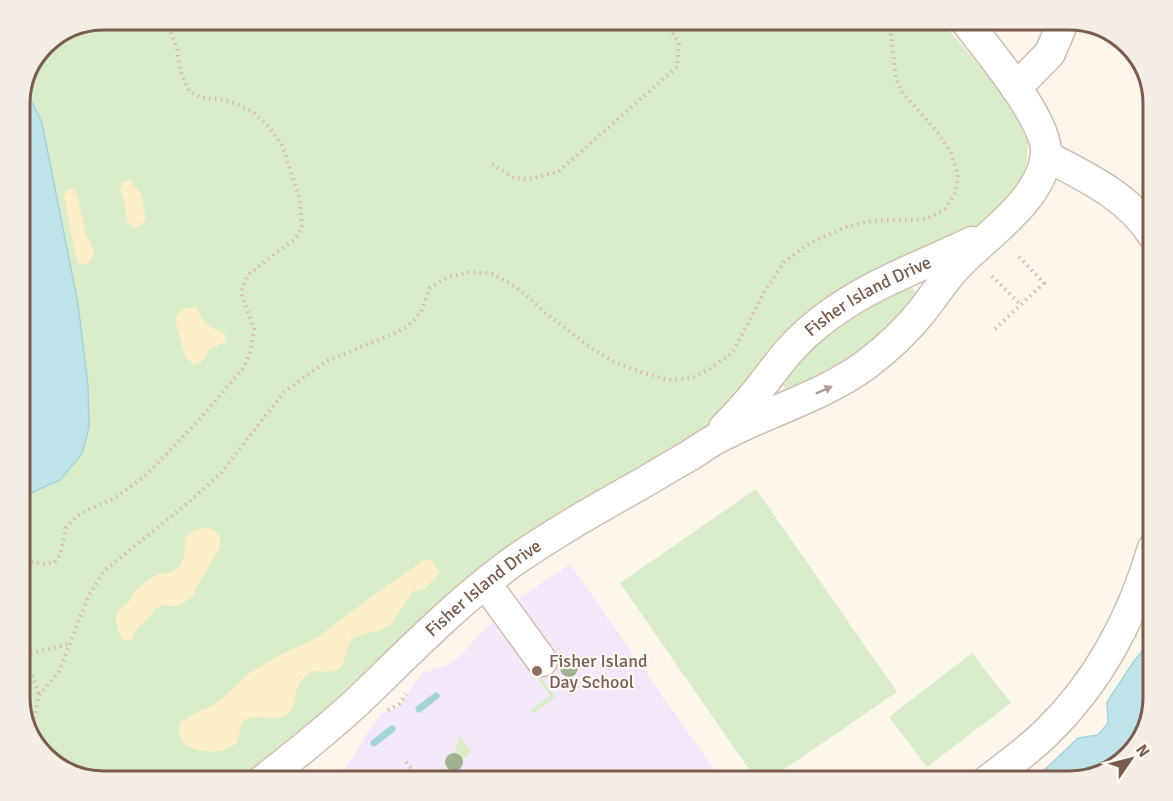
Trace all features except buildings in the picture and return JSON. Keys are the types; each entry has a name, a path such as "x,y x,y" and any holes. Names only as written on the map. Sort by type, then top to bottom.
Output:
{"street":[{"path":"972,30 1016,88 1041,128 1046,156 1117,197 1143,221"},
{"path":"1016,88 1050,53 1060,30"},
{"name":"Fisher Island Drive","path":"283,771 463,601 510,564 557,533 714,440 836,384 867,363 894,341 920,314 960,263 1025,201 1039,178 1046,156"},
{"name":"Fisher Island Drive","path":"714,440 798,341 827,316 857,296 993,232"},
{"path":"909,271 931,299"},
{"path":"770,374 791,404"},
{"path":"486,584 542,661"},
{"path":"1001,771 1048,732 1075,702 1089,684 1143,598"}],"path":[{"path":"30,562 44,564 55,562 60,555 66,528 77,516 115,498 145,476 227,388 244,367 251,350 254,329 241,293 248,275 294,240 302,228 300,200 282,145 268,126 252,111 220,99 201,98 189,91 180,71 177,48 169,30"},
{"path":"492,164 514,178 530,179 558,172 677,67 679,43 671,30"},
{"path":"34,720 39,695 59,672 88,597 104,571 221,473 284,392 327,361 408,326 421,312 430,288 448,278 470,272 493,274 525,294 544,312 613,361 669,380 691,378 711,368 732,353 765,291 784,262 810,243 846,227 871,221 926,219 944,210 956,192 958,175 951,153 938,133 902,92 896,79 889,30"},
{"path":"995,329 1044,283 1016,254"},
{"path":"992,276 1020,305"},
{"path":"30,654 69,644"},
{"path":"30,669 39,695"},
{"path":"406,762 413,771"}],"shaded area":[{"name":"Fisher Island Day School","path":"570,564 715,771 343,771 382,714 399,706 422,673 445,666 458,658 496,617 525,594"}],"green space":[{"path":"104,30 949,30 1000,89 1016,113 1028,139 1027,161 1014,198 967,239 864,287 736,407 250,771 104,771 80,767 63,759 48,746 40,734 31,711 30,99 42,63 52,52 63,42 76,36 90,31"},
{"path":"902,286 911,286 918,297 903,325 798,396 785,389 781,378 814,339"},
{"path":"756,489 897,692 782,771 750,771 620,583"},
{"path":"972,653 1011,703 927,767 889,717"},
{"path":"540,677 556,697 533,714 530,710 550,695 538,679"},
{"path":"459,735 472,752 449,769 445,763 455,751"}],"sand":[{"path":"130,180 141,194 146,219 134,228 127,222 120,189 123,182"},
{"path":"73,189 77,195 86,235 95,252 86,265 79,264 76,257 64,197 66,190"},
{"path":"196,307 207,324 225,333 226,341 209,350 204,360 194,365 185,356 175,319 181,309"},
{"path":"202,528 213,529 220,537 220,547 194,595 181,605 165,605 156,608 137,629 132,639 123,640 118,631 117,611 130,601 135,591 146,582 158,574 169,573 180,566 184,558 185,538"},
{"path":"424,560 431,560 440,573 425,588 413,592 391,624 378,631 351,639 343,662 338,669 325,672 313,671 303,678 297,688 294,704 287,714 276,718 247,719 242,722 237,743 226,749 201,751 184,743 179,732 180,723 213,705 248,674 280,655 318,637"}],"water":[{"path":"30,98 42,123 78,304 88,385 89,427 82,454 60,480 30,494"},
{"path":"1143,650 1143,697 1135,729 1103,729 1108,723 1107,702"},
{"path":"1101,731 1101,763 1083,770 1043,771 1078,738 1098,735"}],"waterway":[{"path":"419,709 436,696"},
{"path":"374,743 392,729"}],"place":[{"name":"Fisher Island Day School","path":"537,671"}]}
